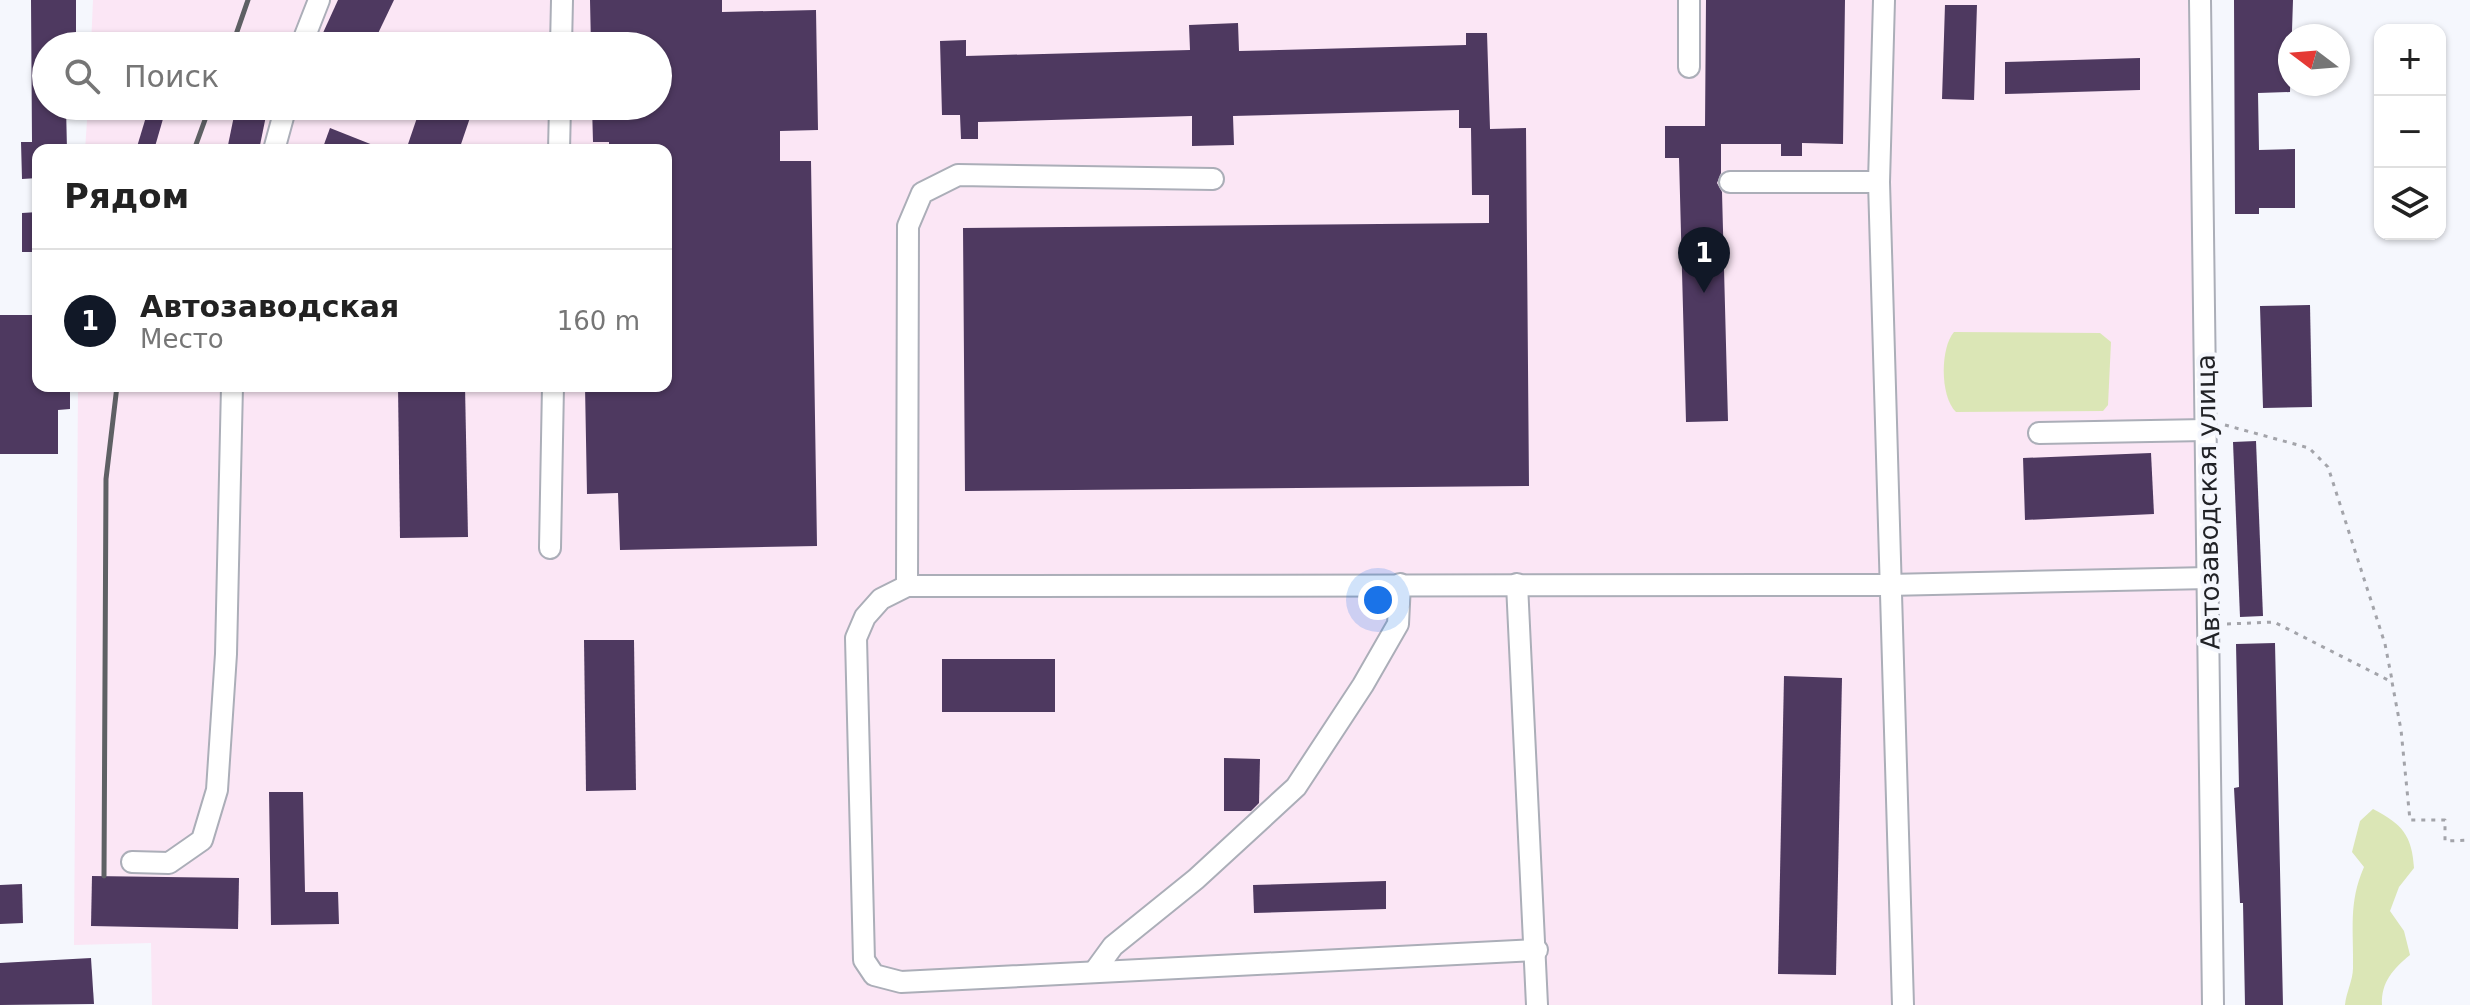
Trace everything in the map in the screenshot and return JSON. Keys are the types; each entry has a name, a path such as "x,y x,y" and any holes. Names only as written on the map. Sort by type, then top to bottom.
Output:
{"street":[{"path":"306,32 319,0"},
{"path":"561,32 562,0"},
{"path":"1689,0 1689,67"},
{"path":"1884,0 1879,182 1888,585 1903,1005"},
{"name":"Автозаводская улица","path":"2200,0 2213,1005"},
{"path":"276,144 282,120"},
{"path":"559,144 560,120"},
{"path":"907,586 908,226 922,193 958,175 1213,179"},
{"path":"1730,182 1879,182"},
{"path":"132,862 169,863 202,840 217,790 226,654 232,392"},
{"path":"550,548 553,392"},
{"path":"2039,433 2206,424"},
{"path":"1537,950 901,982 874,975 864,960 856,638 865,617 881,599 907,586 1888,585 2209,578"},
{"path":"1094,972 1113,946 1196,879 1296,787 1363,685 1398,624 1400,584"},
{"path":"1517,584 1537,950 1537,1005"}],"path":[{"path":"2206,424 2309,448 2328,467 2385,644 2401,730 2410,820 2445,820 2445,841 2470,840"},
{"path":"2210,624 2274,622 2392,682"}],"shaded area":[{"path":"93,0 2191,0 2205,1005 152,1005 151,943 74,945 78,392 672,392 672,144 85,144 87,120 672,120 672,32 92,32"}],"green space":[{"path":"1954,332 2100,333 2111,342 2108,405 2103,411 1956,412 1947,395 1944,372 1946,349"},
{"path":"2373,809 2404,832 2411,847 2414,868 2399,887 2390,911 2404,931 2410,955 2389,977 2382,1005 2345,1005 2353,973 2354,905 2364,867 2352,852 2360,821"}],"building":[{"path":"31,0 76,0 76,32 32,32 32,120 66,120 67,144 32,144 32,178 22,179 21,142 32,142"},
{"path":"338,0 394,0 379,32 323,32"},
{"path":"590,0 722,0 722,12 816,10 818,130 780,131 780,161 811,161 817,546 620,550 618,493 587,494 585,392 672,392 672,144 593,142 592,120 672,120 672,32 591,32"},
{"path":"1706,0 1845,0 1843,144 1802,143 1802,156 1781,156 1781,144 1721,144 1721,173 1717,183 1722,192 1728,421 1686,422 1679,158 1665,158 1665,126 1705,126"},
{"path":"2234,0 2293,0 2292,24 2278,24 2278,92 2258,93 2259,150 2295,149 2295,208 2259,208 2259,214 2235,214"},
{"path":"1945,5 1977,5 1974,100 1942,99"},
{"path":"1238,23 1239,51 1466,45 1466,33 1487,33 1490,129 1526,128 1529,486 965,491 963,228 1489,223 1489,195 1472,195 1471,128 1459,128 1459,110 1233,116 1234,145 1192,146 1192,116 978,122 978,139 961,139 960,115 942,115 940,41 966,40 966,56 1190,50 1189,25"},
{"path":"2140,58 2140,90 2005,94 2005,62"},
{"path":"145,120 163,120 156,144 138,144"},
{"path":"233,120 265,120 260,144 228,144"},
{"path":"416,120 469,120 461,144 408,144"},
{"path":"330,128 370,144 324,144"},
{"path":"32,212 32,252 22,252 22,213"},
{"path":"2310,305 2312,407 2263,408 2260,306"},
{"path":"0,315 32,315 32,392 70,392 70,409 58,410 58,454 0,454"},
{"path":"398,392 465,392 468,537 400,538"},
{"path":"2256,441 2263,616 2240,617 2233,442"},
{"path":"2151,453 2154,514 2025,520 2023,458"},
{"path":"584,640 634,640 636,790 586,791"},
{"path":"2275,643 2283,1005 2245,1005 2243,903 2240,903 2234,788 2239,787 2236,644"},
{"path":"942,659 1055,659 1055,712 942,712"},
{"path":"1784,676 1842,678 1836,975 1778,974"},
{"path":"1224,758 1260,759 1259,803 1251,811 1224,811"},
{"path":"269,792 303,792 305,892 338,892 339,924 271,925"},
{"path":"92,876 239,878 238,929 91,926"},
{"path":"1386,881 1386,909 1254,913 1253,885"},
{"path":"22,884 23,923 0,924 0,885"},
{"path":"91,958 94,1004 0,1005 0,963"}],"railway":[{"path":"237,32 248,0"},
{"path":"196,144 205,120"},
{"path":"104,876 106,479 116,392"}],"place":[{"name":"Автозаводская","path":"1704,293"}]}
